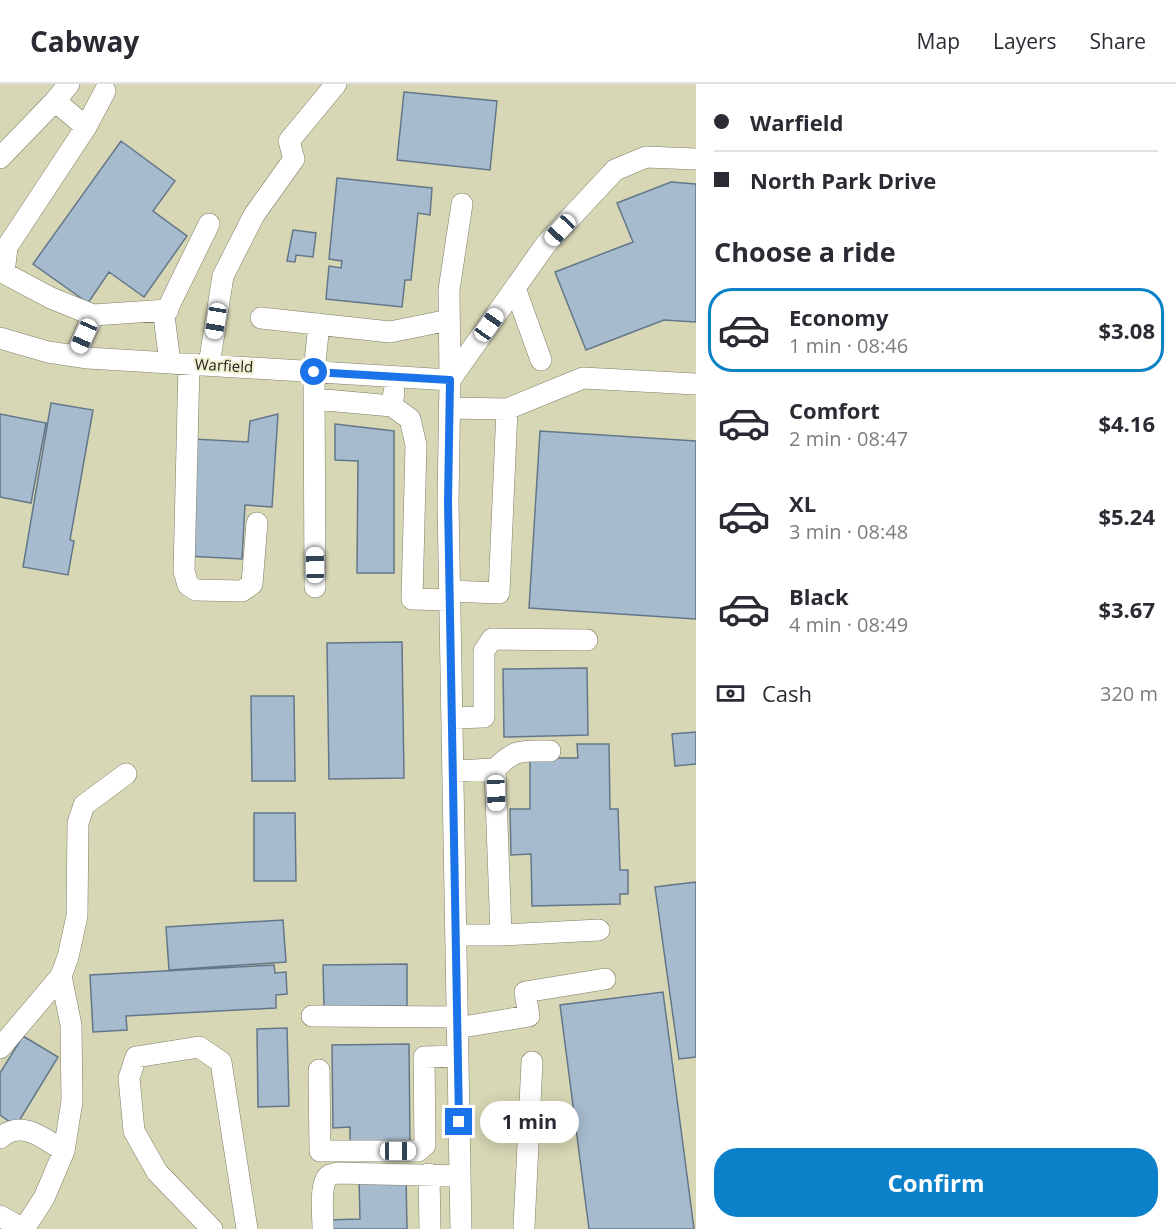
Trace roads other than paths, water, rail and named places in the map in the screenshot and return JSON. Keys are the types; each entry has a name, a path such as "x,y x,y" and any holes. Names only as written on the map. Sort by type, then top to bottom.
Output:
{"street":[{"path":"0,158 69,84"},
{"path":"257,523 252,584 242,591 196,590 188,585 184,571 189,364 223,276 254,215 294,159 289,141 336,84"},
{"path":"103,86 86,128 7,247 3,273 51,298 93,315 168,310"},
{"path":"55,101 86,128"},
{"path":"450,380 546,244 615,170 646,157 696,159"},
{"path":"461,1229 450,652 448,290 462,204"},
{"path":"189,364 165,316 209,224"},
{"path":"515,288 541,360"},
{"path":"75,356 93,315"},
{"path":"261,318 390,332 449,320"},
{"path":"315,587 314,372 319,324"},
{"name":"Warfield","path":"0,338 48,352 75,356 450,380"},
{"path":"392,406 397,377"},
{"path":"449,408 507,409 583,378 696,384"},
{"path":"314,399 392,406 410,419 416,445 412,599 499,593 507,409"},
{"path":"416,445 449,445"},
{"path":"452,718 484,717 484,651 492,639 587,640"},
{"path":"450,652 484,651"},
{"path":"453,771 495,769 509,755 522,751 550,751"},
{"path":"495,769 501,935"},
{"path":"0,1048 61,976 68,957 76,916 78,823 84,805 126,774"},
{"path":"456,935 599,930"},
{"path":"0,1216 24,1229 45,1198 64,1151 72,1101 71,1025 61,976"},
{"path":"312,1016 457,1023 529,1016 525,992 605,979"},
{"path":"212,1229 157,1172 134,1131 129,1078 136,1057 199,1047 221,1062 248,1229"},
{"path":"425,1145 423,1057 458,1056"},
{"path":"520,1228 532,1062"},
{"path":"319,1070 320,1151 418,1151 425,1145 460,1144"},
{"path":"0,1138 7,1132 17,1129 34,1133 64,1151"},
{"path":"323,1229 322,1199 326,1179 330,1174 429,1173 460,1176"},
{"path":"429,1173 430,1229"}]}
